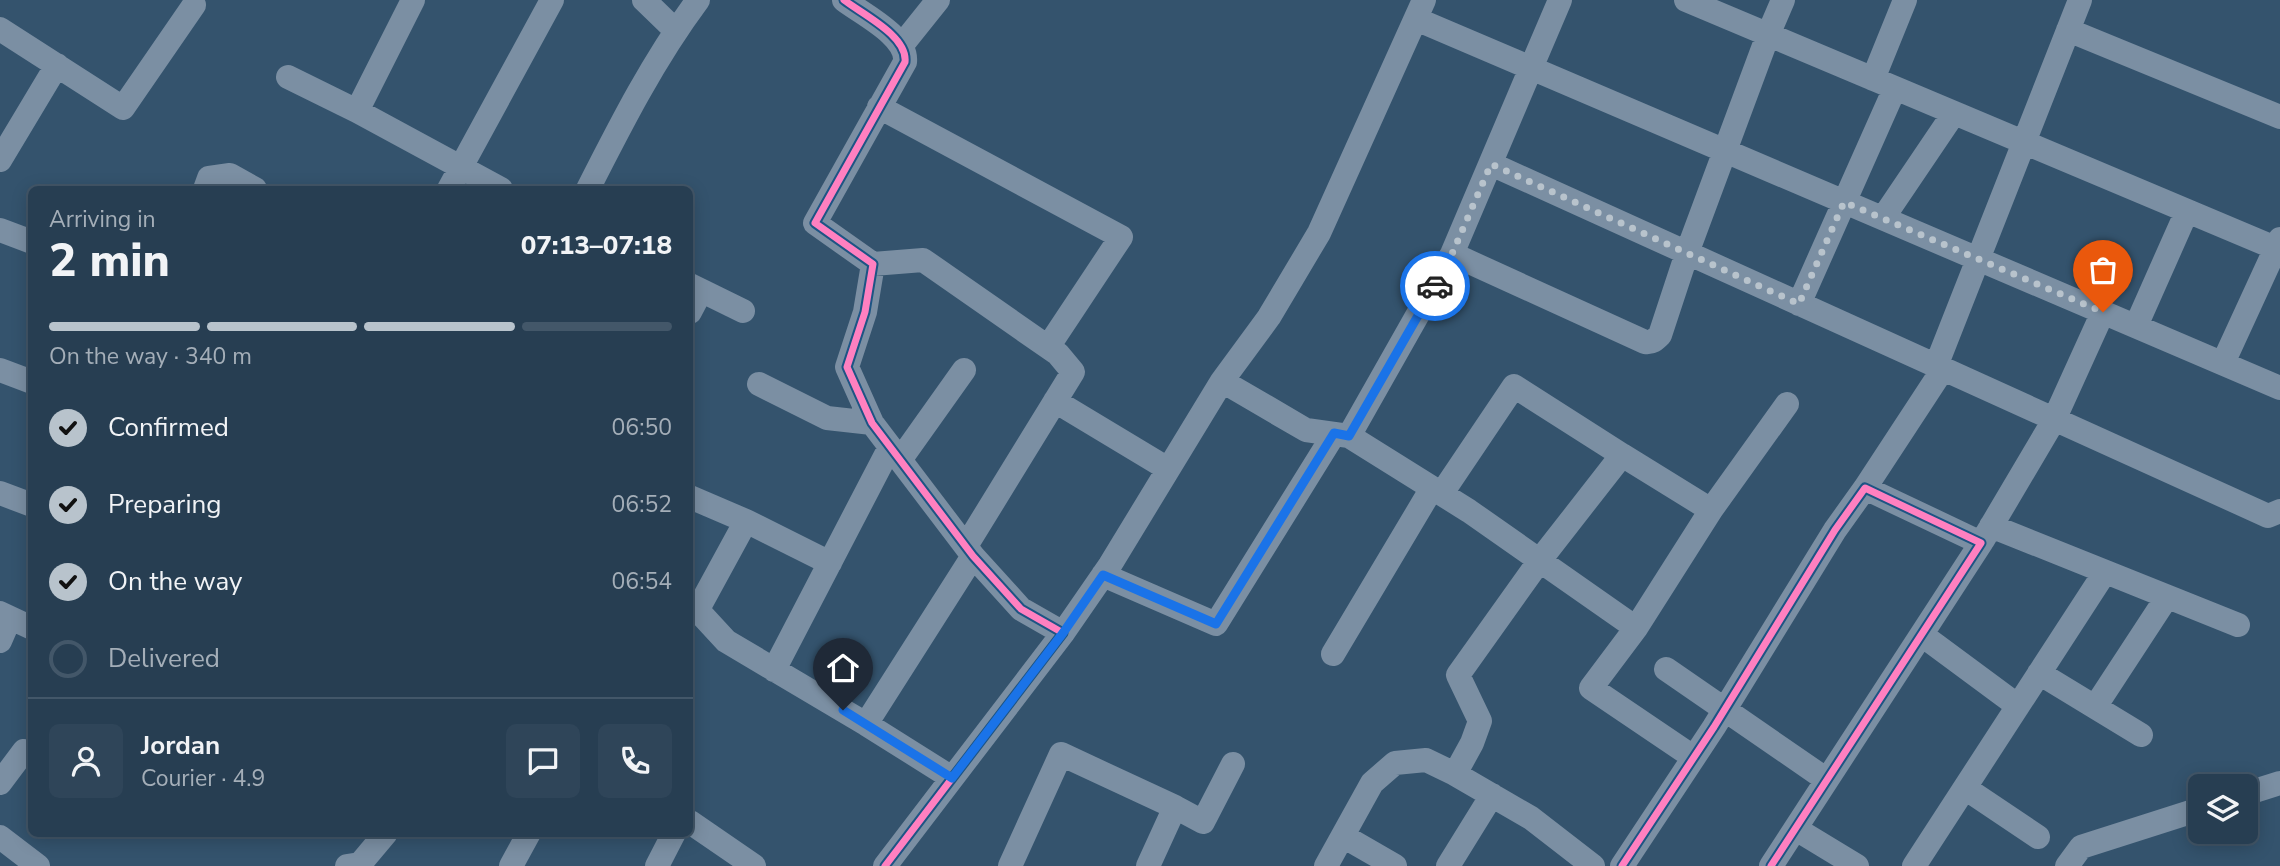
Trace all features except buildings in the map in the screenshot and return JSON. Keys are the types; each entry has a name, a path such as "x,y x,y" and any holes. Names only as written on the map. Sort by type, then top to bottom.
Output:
{"street":[{"path":"357,111 413,0"},
{"path":"451,186 552,0"},
{"path":"644,0 675,30"},
{"path":"591,186 632,104 675,30 698,0"},
{"path":"844,0 895,37 906,54 905,62 815,223 873,264 923,260 1058,354 1073,372 866,724"},
{"path":"902,46 938,0"},
{"path":"1103,575 1216,624 1342,435 1452,254 1560,0"},
{"path":"1686,0 2187,211 2279,246 2223,363"},
{"path":"1452,254 1650,343 1660,335 1687,253 1783,0"},
{"path":"1799,304 1844,202 1884,83 1905,0"},
{"path":"1622,866 1939,368 1978,259 2080,0"},
{"path":"0,29 123,108 192,2"},
{"path":"886,866 1063,633 1103,575 1222,381 1269,317 1319,233 1420,10 1531,68 2280,388"},
{"path":"2068,30 2280,117"},
{"path":"0,160 57,65"},
{"path":"288,77 496,186"},
{"path":"880,107 1121,237 1048,347"},
{"path":"1883,218 1954,113"},
{"path":"1491,164 2267,516 2280,511"},
{"path":"206,186 209,178 230,175 250,186"},
{"path":"2136,326 2187,211"},
{"path":"0,230 28,240"},
{"path":"873,264 865,312 847,367 872,422 969,551 1021,609 1063,633"},
{"path":"693,296 743,311"},
{"path":"1771,866 1986,534 2054,420 2103,312"},
{"path":"0,370 28,380"},
{"path":"774,670 830,563 895,454 964,370"},
{"path":"1222,381 1306,430 1342,435 1437,491 1636,628"},
{"path":"760,384 827,418 872,422"},
{"path":"1333,654 1437,491 1514,386 1711,510"},
{"path":"1055,401 1168,469"},
{"path":"1693,757 1591,688 1636,628 1711,510 1787,404"},
{"path":"1455,774 1472,743 1480,721 1458,675 1622,454"},
{"path":"1865,488 1986,534 2105,572 2238,625"},
{"path":"0,493 28,504"},
{"path":"693,498 830,563"},
{"path":"746,521 694,606 726,641 952,778"},
{"path":"1914,866 2105,572"},
{"path":"2095,707 2167,597"},
{"path":"1922,635 2018,706"},
{"path":"1666,669 1827,780"},
{"path":"2039,673 2141,735"},
{"path":"0,783 24,751"},
{"path":"1010,866 1061,754 1203,822 1233,764"},
{"path":"1326,866 1372,783 1395,763 1426,760 1531,818 1593,866"},
{"path":"2258,790 2280,783"},
{"path":"1965,788 2038,837"},
{"path":"1448,866 1492,795"},
{"path":"1147,866 1175,807"},
{"path":"2067,866 2081,847 2188,813"},
{"path":"693,824 754,866"},
{"path":"1796,828 1857,866"},
{"path":"1343,836 1395,866"},
{"path":"0,837 38,866"},
{"path":"347,866 360,864 383,837"},
{"path":"512,866 527,837"},
{"path":"657,866 672,837"}],"cycle path":[{"path":"844,0 892,35 904,52 905,62 815,223 873,264 865,312 847,367 872,423 973,556 1021,609 1063,633 885,866"},
{"path":"1622,866 1714,727 1835,530 1865,488 1981,543 1771,866"}],"way so far":[{"path":"1435,286 1452,254 1491,164 1799,304 1844,202 2103,312"}],"route":[{"path":"843,710 952,778 1063,633 1103,575 1216,624 1334,433 1349,436 1435,286"}]}
